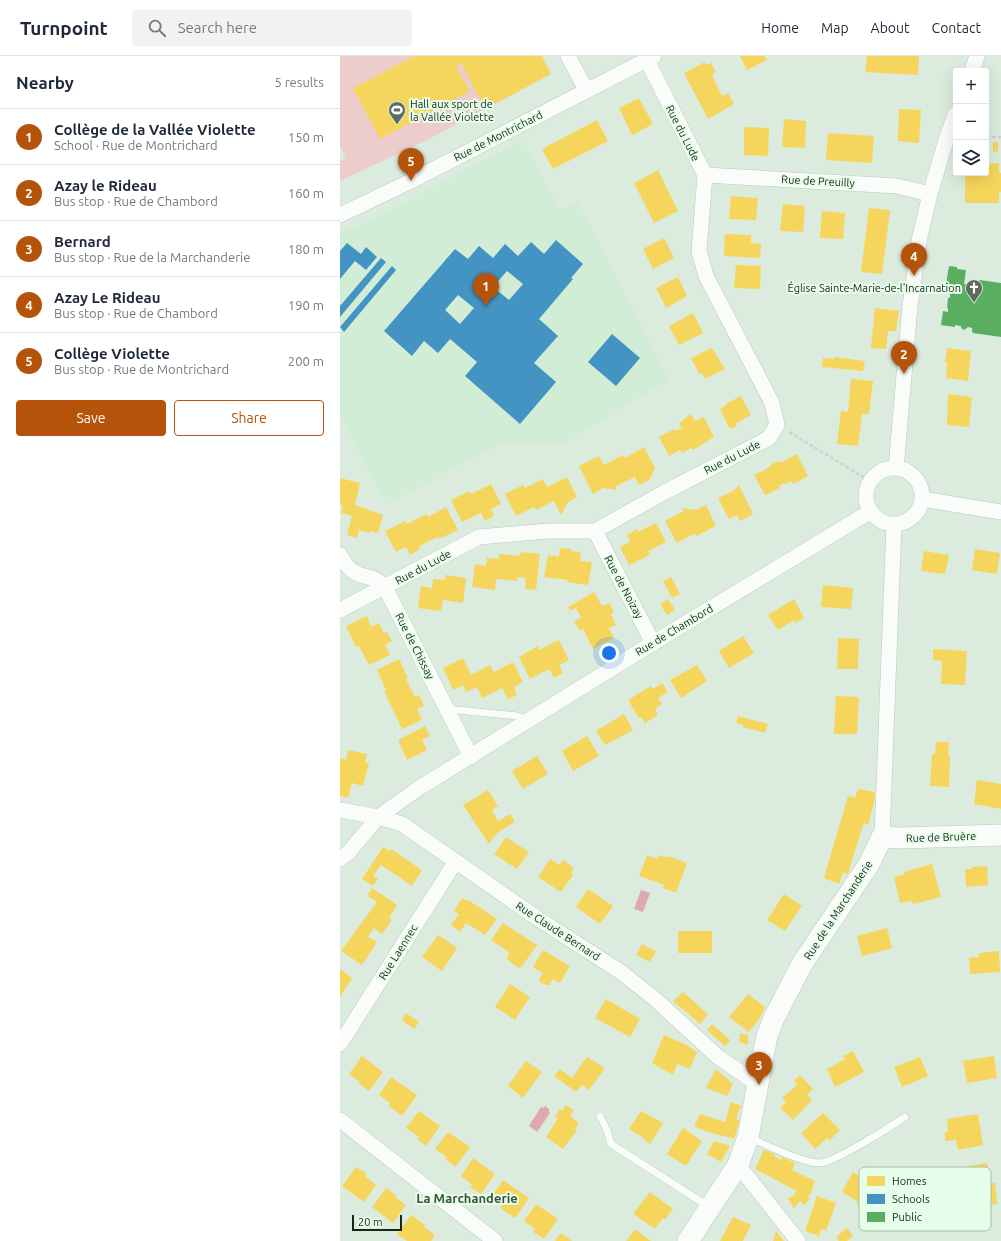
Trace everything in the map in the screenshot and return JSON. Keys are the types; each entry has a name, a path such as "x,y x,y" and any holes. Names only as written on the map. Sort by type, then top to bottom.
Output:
{"street":[{"path":"568,56 586,90"},
{"path":"973,68 977,56"},
{"name":"Rue de Montrichard","path":"340,215 411,181 651,58"},
{"name":"Rue du Lude","path":"340,610 480,537 548,531 595,531 663,493 769,438 777,425 772,403 706,276 699,251 705,175 651,58"},
{"path":"896,468 910,306 919,241 930,194 953,121"},
{"name":"Rue de Preuilly","path":"705,175 897,186 930,194"},
{"path":"889,468 896,468 905,470 913,475 922,490 922,499 919,509 912,517 904,522 894,524 881,520 871,511 866,496 870,481 875,475 889,468"},
{"path":"922,499 1001,512"},
{"name":"Rue de Chambord","path":"340,859 349,852 378,817 419,788 653,643 871,511"},
{"name":"Rue de la Marchanderie","path":"688,1241 738,1165 748,1137 767,1036 774,1018 802,964 870,864 882,837 894,524"},
{"name":"Rue de Noizay","path":"595,531 653,643"},
{"path":"340,555 345,565 350,570 376,580 385,587"},
{"name":"Rue de Chissay","path":"385,587 471,757"},
{"name":"Rue Claude Bernard","path":"340,810 378,817 402,824 537,918 621,972 655,999 718,1057 759,1085"},
{"name":"Rue de Bruère","path":"882,837 902,838 1001,835"},
{"name":"Rue Laennec","path":"340,1044 456,861"},
{"path":"340,1120 495,1241"},
{"path":"738,1165 798,1241"}],"lane":[{"path":"447,709 518,716 527,721"},
{"path":"600,1116 607,1130 611,1144 709,1208"},
{"path":"748,1137 798,1158 819,1163 832,1159 883,1132 905,1117"}],"path":[{"path":"989,137 1001,137"},
{"path":"777,425 870,481"}],"shaded area":[{"name":"Hall aux sport de la Vallée Violette","path":"340,56 542,56 551,74 429,139 340,181 340,161 346,158 340,147"},
{"path":"523,140 560,210 578,202 669,379 562,445 502,444 386,504 340,415 340,233 370,220"},
{"path":"641,890 650,893 643,912 634,909"},
{"path":"545,1106 549,1109 550,1113 537,1132 529,1126 541,1107 543,1108"}],"building: Homes":[{"path":"415,56 542,56 551,74 485,109 462,64 456,67 470,91 380,139 353,88"},
{"path":"740,56 765,56 767,60 747,70"},
{"path":"867,56 919,56 918,75 865,72"},
{"path":"705,62 706,65 711,63 716,72 712,75 722,96 728,93 734,104 708,119 684,73"},
{"path":"639,98 653,124 632,135 619,108"},
{"path":"899,109 921,110 919,143 898,141"},
{"path":"784,119 806,121 805,148 782,147"},
{"path":"597,120 608,141 553,169 542,149"},
{"path":"744,127 769,128 768,156 744,155"},
{"path":"828,133 874,136 872,163 826,160"},
{"path":"993,142 998,142 998,151 993,152"},
{"path":"999,163 999,173 1001,173 1001,192 999,192 999,203 965,203 965,176 989,176 989,164"},
{"path":"658,170 678,211 654,223 634,183"},
{"path":"731,196 758,198 756,220 729,219"},
{"path":"783,204 805,206 803,232 780,231"},
{"path":"869,208 890,210 882,274 861,272"},
{"path":"822,211 845,213 843,239 820,238"},
{"path":"725,234 751,235 751,243 761,244 760,258 724,256"},
{"path":"664,238 674,258 653,269 643,249"},
{"path":"736,265 761,266 760,289 734,288"},
{"path":"678,277 687,296 666,308 656,288"},
{"path":"875,308 899,311 896,331 888,331 886,349 871,348"},
{"path":"693,313 703,333 679,345 669,326"},
{"path":"712,348 725,369 705,379 702,373 699,374 691,358"},
{"path":"947,348 971,351 968,381 946,378 947,362 945,362"},
{"path":"834,357 865,361 863,371 822,367 823,358 834,359"},
{"path":"851,379 873,381 869,414 862,414 858,446 837,444 841,411 848,412"},
{"path":"948,394 972,397 969,427 947,425"},
{"path":"741,396 751,415 736,423 737,426 730,429 720,409"},
{"path":"691,414 695,421 704,417 714,437 693,450 691,448 682,453 680,450 669,456 659,437 674,429 675,431 682,428 679,423"},
{"path":"644,447 655,468 649,480 639,485 635,477 615,487 617,490 603,488 593,494 579,466 599,456 604,465 623,455 625,458"},
{"path":"797,454 808,476 793,484 792,481 785,484 784,483 779,486 780,488 765,495 754,475 768,468 774,462 783,462"},
{"path":"567,477 577,497 568,502 561,515 554,501 536,510 534,507 516,516 505,494 523,485 525,488 543,479 547,487"},
{"path":"340,478 360,483 355,505 383,515 378,533 371,531 370,533 359,530 357,538 347,535 352,516 341,513 343,505 340,505"},
{"path":"491,484 501,504 491,509 494,516 485,521 481,513 462,522 451,500 469,491 471,494"},
{"path":"739,485 753,514 740,521 737,515 729,519 718,498 733,491"},
{"path":"706,505 716,526 696,536 695,533 677,543 665,521 684,511 682,508 696,510"},
{"path":"446,507 458,530 419,546 420,549 410,555 406,547 396,552 385,531 406,521 407,524 427,514 428,517"},
{"path":"656,523 666,542 648,551 650,555 629,565 620,547 630,542 627,535 637,529 638,532"},
{"path":"560,548 581,552 580,561 592,562 588,585 567,582 568,580 544,577 548,555 559,557"},
{"path":"975,549 1000,553 997,574 972,570"},
{"path":"924,551 949,555 945,574 921,571"},
{"path":"520,552 540,554 536,590 525,589 526,578 518,577 517,581 496,579 495,590 472,587 475,564 486,566 487,558 499,559 499,554 520,556"},
{"path":"445,575 466,578 463,603 443,600 441,611 418,608 421,586 432,588 433,579 445,580"},
{"path":"671,577 680,594 672,598 663,581"},
{"path":"823,585 853,588 851,609 821,607"},
{"path":"594,592 602,606 609,603 614,612 611,614 616,625 609,628 614,638 593,649 583,629 580,631 574,621 581,618 576,608 570,611 568,607"},
{"path":"668,599 675,610 667,615 660,604"},
{"path":"794,599 804,618 796,623 794,620 778,630 768,615"},
{"path":"367,616 371,627 379,623 384,633 387,632 392,641 385,645 390,655 369,665 359,646 356,647 346,626"},
{"path":"743,636 754,653 729,668 719,651"},
{"path":"838,638 859,639 858,669 837,669"},
{"path":"559,640 569,660 559,665 563,673 554,678 549,669 530,679 519,657 538,646 539,650"},
{"path":"933,649 967,651 965,685 941,684 942,661 933,660"},
{"path":"463,658 471,675 490,665 494,672 513,662 523,682 514,687 517,695 508,699 502,688 482,698 477,687 466,692 463,685 453,690 443,668"},
{"path":"399,659 408,678 406,679 415,697 419,695 424,706 417,709 422,720 402,729 384,691 386,690 377,670"},
{"path":"697,665 707,681 681,698 670,680"},
{"path":"662,683 668,692 658,698 662,704 655,709 658,715 645,723 641,717 639,718 628,700 651,686 653,689"},
{"path":"836,696 859,697 857,734 834,734"},
{"path":"624,714 633,730 605,745 596,731"},
{"path":"738,716 768,724 765,733 743,727 743,725 736,723"},
{"path":"425,726 430,736 422,740 427,750 407,760 398,740"},
{"path":"587,736 599,756 573,771 562,751"},
{"path":"936,742 949,742 949,787 930,786 932,754 935,754"},
{"path":"348,750 367,754 365,763 369,763 363,786 352,783 348,798 340,796 340,758 346,760"},
{"path":"537,756 548,774 523,789 512,771"},
{"path":"977,780 1001,784 1001,809 974,804"},
{"path":"858,789 875,792 874,803 868,825 864,823 861,831 848,874 843,872 839,884 824,878 848,796 855,798"},
{"path":"488,790 498,806 492,810 498,821 510,814 515,822 497,833 489,844 463,805"},
{"path":"506,837 529,852 517,869 494,854"},
{"path":"383,847 390,851 391,849 422,870 412,886 381,865 373,876 378,879 373,886 362,879"},
{"path":"647,855 657,859 658,855 668,858 668,856 687,863 676,893 663,888 664,885 639,876"},
{"path":"550,859 559,865 563,860 574,868 571,873 573,875 561,892 538,877"},
{"path":"932,864 941,897 913,904 912,901 900,903 894,877 905,874 904,872"},
{"path":"987,866 988,885 966,887 965,869"},
{"path":"372,888 397,905 389,918 392,920 382,934 374,928 368,937 377,942 362,965 341,951 377,902 369,897 368,894"},
{"path":"588,889 613,906 600,924 576,907"},
{"path":"784,894 802,906 785,931 767,920"},
{"path":"462,898 467,901 468,900 497,919 485,935 466,923 460,932 451,925 459,914 454,911"},
{"path":"503,923 537,945 520,969 508,960 507,957 510,953 491,940"},
{"path":"887,928 892,948 862,956 857,936"},
{"path":"678,931 712,931 712,953 678,953"},
{"path":"438,935 457,948 442,971 422,957"},
{"path":"642,944 656,951 650,962 636,955"},
{"path":"543,950 570,966 560,983 553,979 549,985 540,982 539,979 543,973 533,967"},
{"path":"999,951 1000,972 970,974 969,958 979,957 979,953"},
{"path":"340,969 352,978 340,997"},
{"path":"510,984 530,997 515,1020 495,1007"},
{"path":"683,992 708,1014 700,1024 673,1001"},
{"path":"748,994 765,1007 760,1018 749,1032 729,1017"},
{"path":"606,999 640,1019 630,1037 595,1018"},
{"path":"406,1013 419,1022 414,1029 402,1020"},
{"path":"712,1024 730,1040 725,1046 707,1030"},
{"path":"740,1033 748,1035 748,1045 739,1042"},
{"path":"664,1035 687,1045 697,1052 690,1069 677,1064 673,1075 652,1063"},
{"path":"853,1051 864,1072 835,1087 827,1069 845,1059 843,1056"},
{"path":"362,1056 383,1072 369,1091 349,1074"},
{"path":"994,1056 997,1078 967,1083 963,1061"},
{"path":"587,1057 605,1068 589,1090 582,1085 576,1092 554,1076 560,1069 572,1078"},
{"path":"920,1057 928,1076 902,1087 894,1067"},
{"path":"526,1061 542,1072 523,1098 508,1086"},
{"path":"716,1069 733,1084 727,1096 706,1088"},
{"path":"800,1075 813,1089 807,1095 812,1100 793,1120 780,1108 786,1102 782,1098 797,1085 794,1081"},
{"path":"391,1077 417,1095 402,1116 389,1106 390,1103 379,1095"},
{"path":"731,1102 741,1106 736,1119 740,1120 734,1139 705,1131 694,1126 700,1114 725,1122"},
{"path":"566,1105 574,1110 570,1116 579,1123 575,1129 577,1130 563,1149 546,1137 558,1118 555,1116 560,1109 562,1111"},
{"path":"419,1111 440,1126 426,1146 417,1139 419,1137 406,1128"},
{"path":"641,1111 663,1123 650,1144 643,1139 644,1138 629,1129"},
{"path":"823,1113 840,1130 830,1140 827,1138 815,1149 801,1133"},
{"path":"978,1114 983,1145 958,1150 956,1140 946,1141 944,1133 948,1132 947,1119"},
{"path":"683,1128 702,1141 686,1166 667,1154"},
{"path":"448,1132 470,1147 455,1167 445,1159 447,1157 435,1149"},
{"path":"714,1141 730,1146 721,1162 707,1154"},
{"path":"764,1150 775,1154 774,1156 781,1160 782,1157 795,1163 792,1170 815,1181 810,1196 806,1195 810,1199 804,1205 800,1201 794,1208 788,1199 797,1191 755,1169"},
{"path":"473,1158 495,1174 481,1194 470,1187 472,1185 461,1176"},
{"path":"987,1163 988,1167 968,1167"},
{"path":"356,1167 367,1174 365,1176 376,1185 364,1202 342,1186"},
{"path":"853,1172 859,1176 859,1204 856,1203 857,1201 842,1192"},
{"path":"503,1180 529,1198 515,1218 500,1208 502,1205 491,1197"},
{"path":"991,1183 995,1183 997,1204 991,1205"},
{"path":"386,1188 406,1205 393,1223 372,1207"},
{"path":"650,1192 673,1209 665,1220 663,1218 655,1229 633,1214"},
{"path":"817,1196 836,1203 826,1231 821,1229 819,1236 805,1231"},
{"path":"536,1204 558,1219 544,1239 533,1232 535,1229 524,1221"},
{"path":"411,1215 425,1225 424,1227 435,1235 431,1241 407,1241 397,1234"},
{"path":"733,1217 751,1225 743,1241 720,1241"},
{"path":"847,1228 853,1236 847,1241 839,1241 836,1237"},
{"path":"635,1229 651,1241 626,1241"},
{"path":"776,1231 784,1241 773,1241"},
{"path":"561,1233 572,1241 555,1241"}],"building: Schools":[{"path":"556,240 583,264 571,278 573,279 539,319 558,336 534,363 556,382 520,424 465,376 477,362 450,339 438,353 424,341 412,356 384,331 455,249 468,259 479,246 493,258 505,244 518,256 531,242 544,254","holes":["507,271 523,284 509,300 493,287","458,295 474,308 460,324 445,310"]},
{"path":"347,243 361,254 366,247 377,257 366,270 355,261 340,279 340,251"},
{"path":"381,258 386,262 340,317 340,306"},
{"path":"392,266 396,270 344,332 340,327"},
{"path":"612,334 640,358 616,386 588,362"}],"building: Public":[{"name":"Église Sainte-Marie-de-l'Incarnation","path":"949,266 966,270 964,284 978,286 978,282 980,280 1001,283 1001,337 973,333 972,328 968,327 964,330 961,326 955,325 955,327 941,325 943,311 948,312 948,298 950,298 950,294 945,293 946,288 948,288 948,284 946,284"}],"place":[{"name":"Hall aux sport de la Vallée Violette","path":"397,125"},
{"name":"Collège Violette","path":"411,181"},
{"name":"Azay Le Rideau","path":"914,276"},
{"name":"Église Sainte-Marie-de-l'Incarnation","path":"974,303"},
{"name":"Collège de la Vallée Violette","path":"486,306"},
{"name":"Azay le Rideau","path":"904,374"},
{"name":"Bernard","path":"759,1085"}],"district":[{"name":"La Marchanderie","path":"467,1198"}]}
